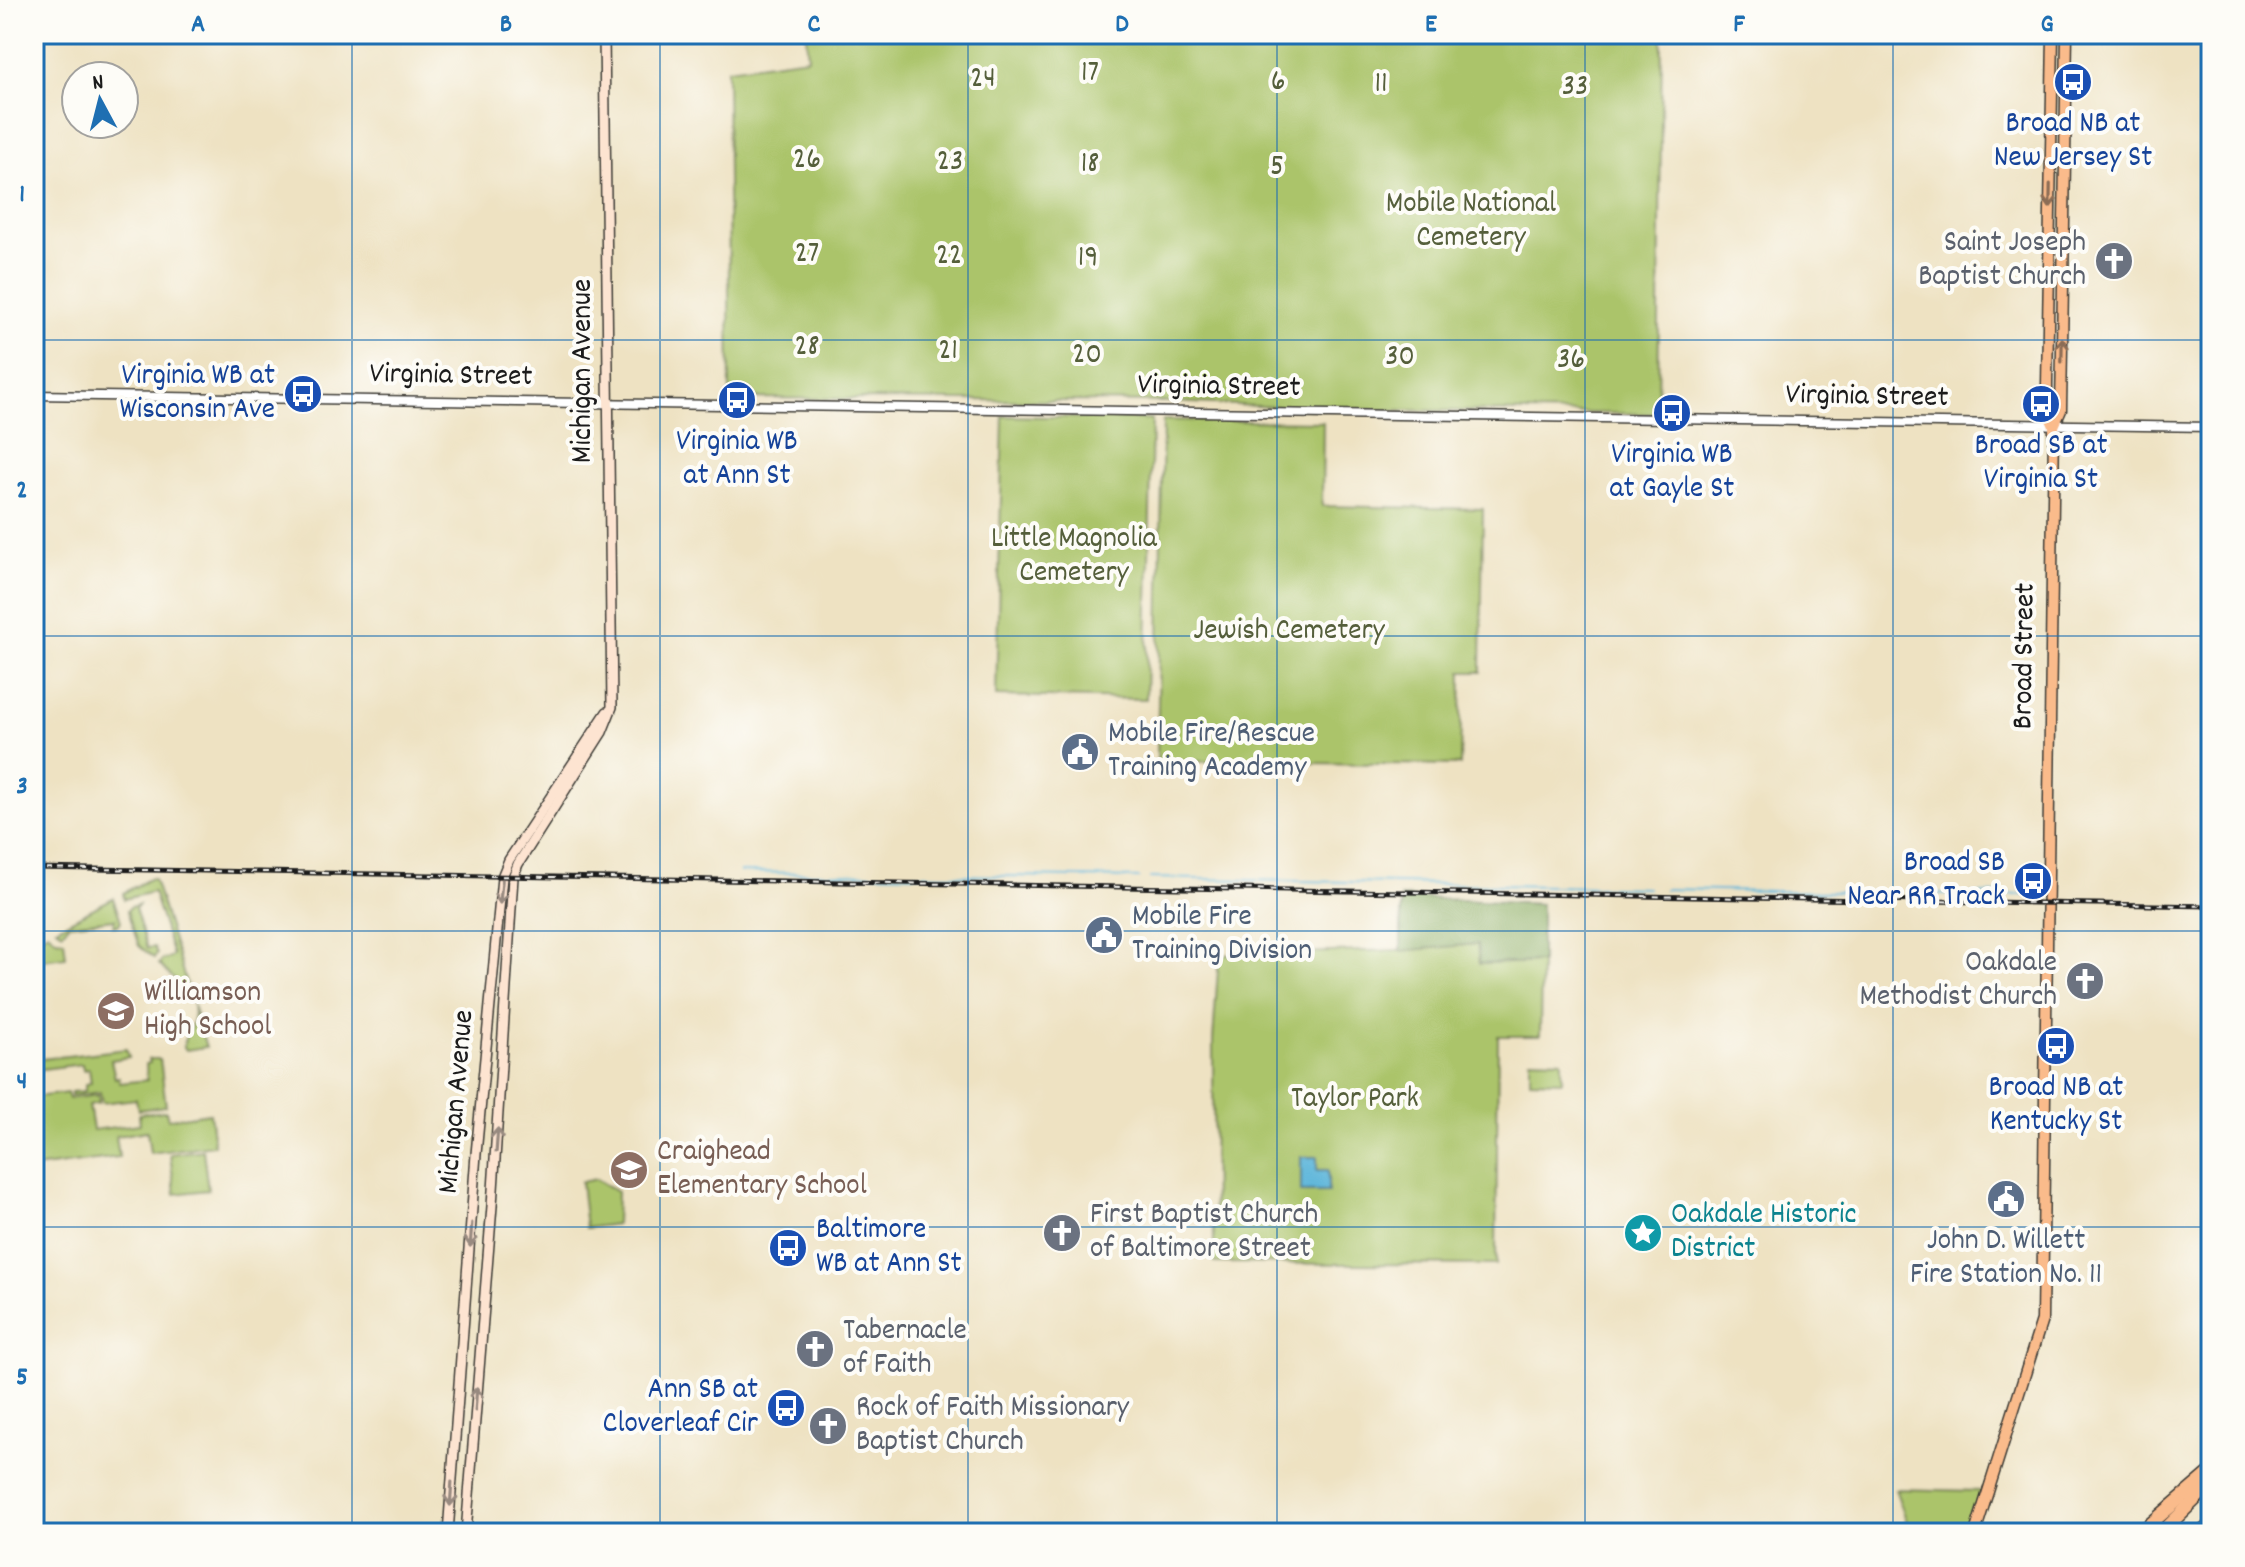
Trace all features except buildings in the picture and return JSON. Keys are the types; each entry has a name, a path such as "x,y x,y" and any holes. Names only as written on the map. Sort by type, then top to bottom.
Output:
{"highway":[{"path":"2140,1533 2211,1472"},
{"path":"2161,1533 2211,1484"},
{"path":"2201,1533 2211,1524"}],"main road":[{"name":"Michigan Avenue","path":"466,1533 492,1206 513,877 518,864 602,732 612,707 604,34"},
{"path":"2053,34 2047,410 2054,426"},
{"name":"Broad Street","path":"1975,1533 2042,1320 2054,426 2061,410 2067,34"},
{"name":"Michigan Avenue","path":"448,1533 476,1154 502,877 509,860 601,719 612,707"}],"street":[{"name":"Virginia Street","path":"34,395 2211,427"}],"green space":[{"name":"Mobile National Cemetery","path":"806,34 1662,34 1658,414 1321,409 1172,402 730,398 727,69 808,58"},
{"name":"Little Magnolia Cemetery","path":"1003,416 1152,419 1146,699 996,696"},
{"name":"Jewish Cemetery","path":"1163,420 1323,422 1322,506 1483,509 1481,672 1462,672 1460,765 1157,761"},
{"path":"154,879 192,1003 159,964 173,956 153,892 124,899 123,893"},
{"path":"1401,897 1541,904 1541,962 1479,964 1477,944 1401,951"},
{"path":"113,898 121,921 118,925 113,926 115,919 69,924 63,932 56,928"},
{"path":"140,904 135,908 147,948 154,947 157,954 154,958 139,946 127,911"},
{"path":"48,932 56,939 64,940 66,957 34,961 34,939"},
{"name":"Taylor Park","path":"1478,944 1479,964 1541,962 1540,1036 1498,1036 1496,1265 1214,1263 1213,1040 1219,955 1404,950"},
{"path":"193,1006 206,1047 186,1050 185,1037 192,1023"},
{"path":"126,1049 129,1057 111,1060 115,1078 119,1077 120,1083 147,1080 146,1064 150,1063 149,1059 160,1059 166,1106 138,1110 136,1099 102,1103 100,1092 71,1096 71,1092 85,1091 85,1084 91,1083 89,1069 83,1070 82,1064 34,1070 34,1060"},
{"path":"1530,1059 1562,1060 1562,1081 1530,1080"},
{"path":"34,1086 36,1097 67,1093 69,1099 98,1095 99,1103 89,1105 93,1130 140,1124 139,1114 166,1111 168,1119 210,1113 214,1145 150,1153 147,1131 116,1136 119,1157 34,1168"},
{"path":"203,1150 208,1190 175,1194 170,1154"},
{"path":"596,1179 617,1192 616,1224 586,1228 581,1182"},
{"path":"1895,1489 1982,1492 1969,1533 1911,1533"}],"water":[{"path":"1301,1157 1317,1157 1317,1170 1328,1170 1328,1192 1301,1192"}],"waterway":[{"path":"740,872 1140,878"},
{"path":"1150,878 1647,888"},
{"path":"1664,889 1889,893"},
{"path":"1907,893 2029,895"}],"railway":[{"path":"34,868 2211,906"}],"place":[{"name":"Broad NB at New Jersey St","path":"2073,82"},
{"name":"Saint Joseph Baptist Church","path":"2114,261"},
{"name":"Virginia WB at Wisconsin Ave","path":"303,394"},
{"name":"Virginia WB at Ann St","path":"737,400"},
{"name":"Broad SB at Virginia St","path":"2041,404"},
{"name":"Virginia WB at Gayle St","path":"1672,413"},
{"name":"Mobile Fire/Rescue Training Academy","path":"1080,752"},
{"name":"Broad SB Near RR Track","path":"2033,881"},
{"name":"Mobile Fire Training Division","path":"1104,935"},
{"name":"Oakdale Methodist Church","path":"2085,981"},
{"name":"Williamson High School","path":"116,1011"},
{"name":"Broad NB at Kentucky St","path":"2056,1046"},
{"name":"Craighead Elementary School","path":"629,1170"},
{"name":"John D. Willett Fire Station No. 11","path":"2006,1199"},
{"name":"First Baptist Church of Baltimore Street","path":"1062,1233"},
{"name":"Oakdale Historic District","path":"1643,1233"},
{"name":"Baltimore WB at Ann St","path":"788,1248"},
{"name":"Tabernacle of Faith","path":"815,1349"},
{"name":"Ann SB at Cloverleaf Cir","path":"786,1408"},
{"name":"Rock of Faith Missionary Baptist Church","path":"828,1426"}],"park label":[{"name":"17","path":"1090,74"},
{"name":"24","path":"983,80"},
{"name":"6","path":"1278,83"},
{"name":"11","path":"1381,85"},
{"name":"33","path":"1575,88"},
{"name":"26","path":"807,161"},
{"name":"23","path":"950,163"},
{"name":"18","path":"1090,165"},
{"name":"5","path":"1277,168"},
{"name":"27","path":"807,255"},
{"name":"22","path":"949,257"},
{"name":"19","path":"1088,259"},
{"name":"28","path":"807,348"},
{"name":"21","path":"948,352"},
{"name":"20","path":"1087,356"},
{"name":"30","path":"1400,358"},
{"name":"36","path":"1571,361"}]}
